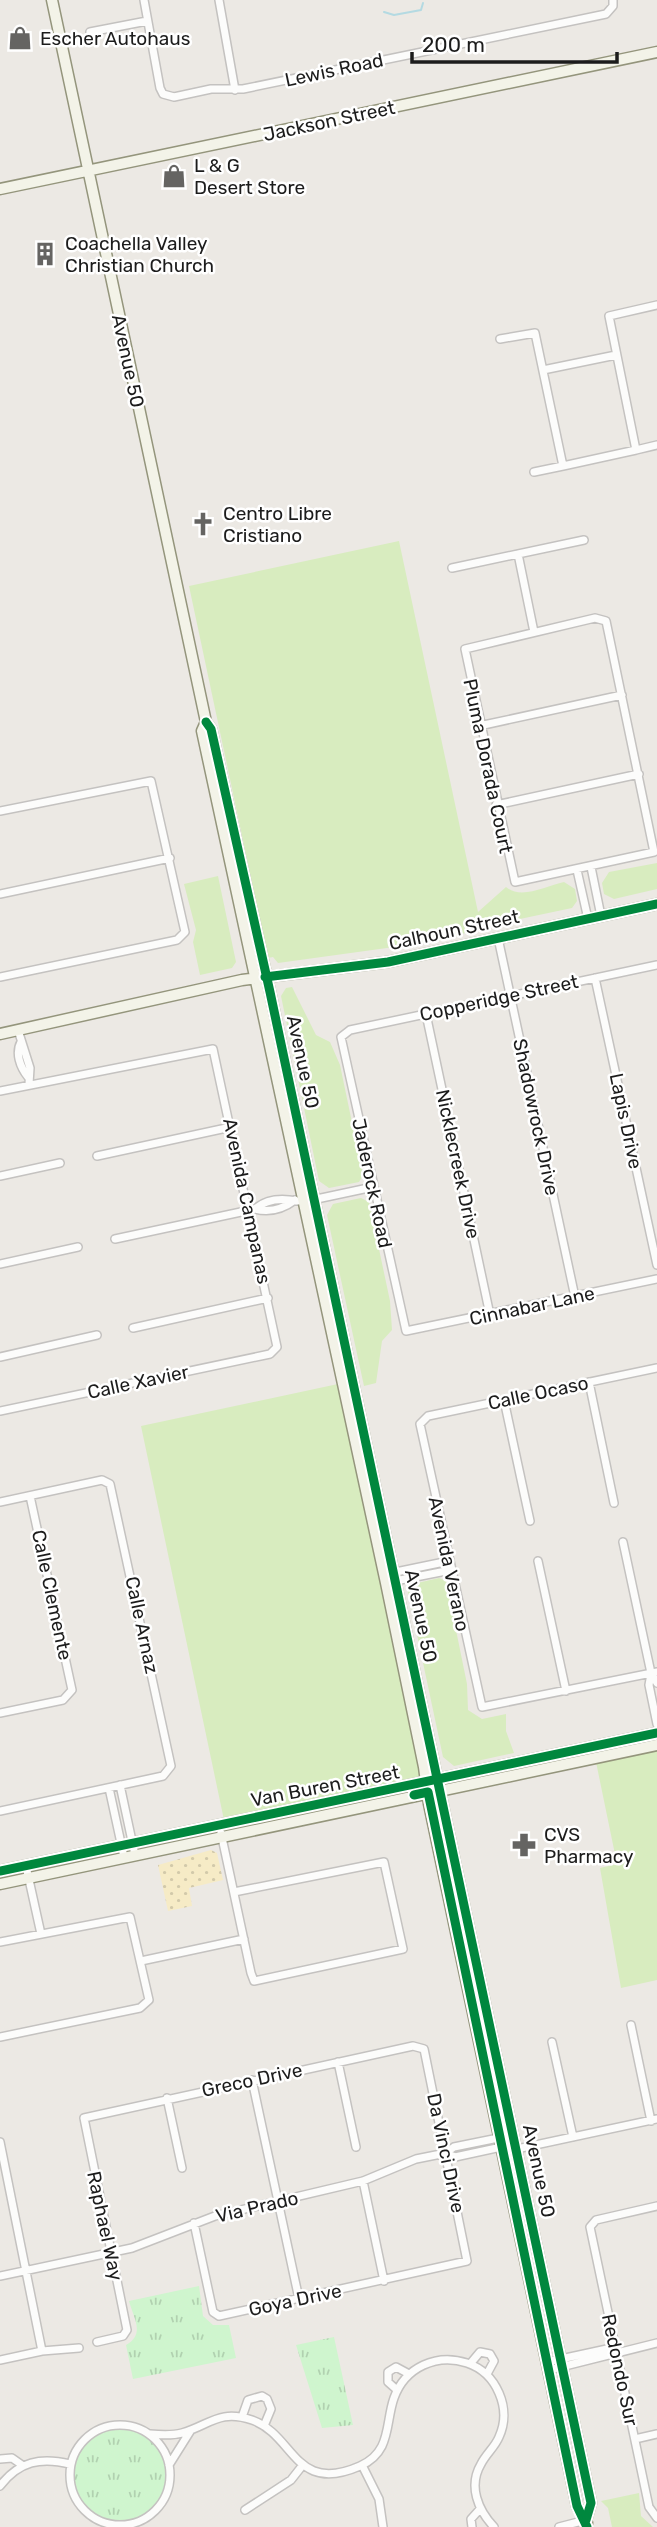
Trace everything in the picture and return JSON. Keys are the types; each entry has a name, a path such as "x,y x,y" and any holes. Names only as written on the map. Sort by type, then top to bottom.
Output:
{"main road":[{"name":"Avenue 50","path":"52,0 206,722 202,731 314,1199 390,1578 438,1849 577,2506 587,2524"},
{"name":"Jackson Street","path":"0,189 657,52"},
{"name":"Calhoun Street","path":"0,1034 260,978 388,962 657,904"},
{"name":"Avenue 50","path":"260,978 299,1201 439,1786 515,2143 591,2503 587,2524"},
{"name":"Van Buren Street","path":"439,1786 657,1733"},
{"name":"Van Buren Street","path":"0,1871 219,1825 657,1745"},
{"name":"Van Buren Street","path":"0,1884 222,1837 427,1788"},
{"path":"438,1849 449,1876 457,1915 468,1924 462,1936 475,2000 473,2014"}],"street":[{"path":"90,32 147,21 144,0"},
{"path":"219,0 235,90"},
{"name":"Lewis Road","path":"147,21 160,88 168,97 211,89 235,90 606,14 613,6 613,0"},
{"path":"636,450 609,316 657,305"},
{"path":"500,339 535,333 563,466"},
{"path":"543,370 616,355"},
{"path":"534,472 657,445"},
{"path":"452,568 583,540"},
{"path":"518,554 534,632 604,618 654,852 577,870 588,919"},
{"name":"Pluma Dorada Court","path":"534,632 465,649 496,805 515,882 577,870"},
{"path":"480,726 622,695"},
{"path":"496,805 639,774"},
{"path":"0,811 151,781 170,858 184,936 0,977"},
{"path":"0,894 170,858"},
{"path":"591,867 601,916"},
{"name":"Shadowrock Drive","path":"498,938 575,1297"},
{"name":"Copperidge Street","path":"342,1034 657,965"},
{"name":"Lapis Drive","path":"596,978 657,1265"},
{"name":"Nicklecreek Drive","path":"426,1014 490,1315"},
{"path":"0,1091 29,1081 30,1068 26,1046 21,1042 18,1030"},
{"name":"Jaderock Road","path":"342,1034 406,1331"},
{"name":"Avenida Campanas","path":"29,1081 213,1049 252,1210 277,1347 275,1352"},
{"path":"97,1156 231,1127"},
{"path":"0,1176 60,1163"},
{"path":"115,1239 252,1210 262,1203 284,1198 299,1201 373,1187"},
{"path":"0,1264 78,1247"},
{"name":"Cinnabar Lane","path":"406,1331 657,1279"},
{"path":"133,1328 268,1298"},
{"path":"0,1357 97,1335"},
{"name":"Calle Xavier","path":"0,1411 275,1352"},
{"name":"Calle Ocaso","path":"421,1421 429,1416 657,1368"},
{"path":"589,1382 614,1503"},
{"path":"504,1400 530,1521"},
{"name":"Avenida Verano","path":"421,1421 482,1707 566,1691"},
{"name":"Calle Arnaz","path":"30,1496 106,1481 113,1489 170,1771 163,1776 120,1786"},
{"path":"0,1502 30,1496"},
{"name":"Calle Clemente","path":"0,1713 63,1700 70,1694 71,1684 30,1496"},
{"path":"622,1542 657,1683"},
{"path":"538,1562 566,1691 654,1672"},
{"path":"390,1578 450,1565"},
{"path":"654,1672 649,1685 657,1724"},
{"path":"0,1811 120,1786 135,1855"},
{"path":"109,1788 124,1857"},
{"path":"219,1825 244,1939 254,1981 403,1950 384,1862 234,1892"},
{"path":"26,1866 41,1934"},
{"path":"0,1942 130,1917 148,2004 0,2038"},
{"path":"141,1961 244,1939"},
{"path":"501,2146 573,2137 654,2120 631,2025"},
{"path":"552,2042 573,2137"},
{"name":"Greco Drive","path":"84,2118 167,2098 422,2046"},
{"name":"Da Vinci Drive","path":"422,2046 467,2261"},
{"path":"338,2062 356,2147"},
{"path":"253,2080 299,2299"},
{"path":"167,2098 182,2168"},
{"name":"Raphael Way","path":"84,2118 126,2334 97,2342"},
{"path":"0,2143 42,2351"},
{"name":"Via Prado","path":"0,2276 148,2243 194,2223 363,2181 416,2160 446,2153 454,2147 515,2143"},
{"path":"363,2181 384,2281"},
{"name":"Redondo Sur","path":"656,2517 649,2507 591,2234 592,2222 657,2206"},
{"name":"Goya Drive","path":"194,2223 215,2315 384,2281 467,2261"},
{"path":"548,2366 609,2357 617,2351 657,2343"},
{"path":"0,2360 42,2351 79,2348"},
{"path":"470,2364 480,2352 490,2354 494,2361 487,2374"},
{"path":"150,2434 162,2449 169,2465 168,2484 162,2502 133,2525 103,2524 79,2503 71,2484 70,2464 78,2448 102,2428 129,2426 150,2434 180,2434 216,2418 242,2417 264,2426 302,2466 333,2473 362,2465 376,2454 386,2438 397,2390 409,2374 438,2360 470,2364 487,2374 501,2398 503,2422 496,2444 477,2474 475,2489 480,2509 494,2527"},
{"path":"397,2390 388,2382 388,2372 396,2367 409,2374"},
{"path":"242,2417 248,2400 261,2396 267,2399 271,2409 264,2426"},
{"path":"169,2465 192,2429"},
{"path":"635,2439 657,2434"},
{"path":"0,2459 12,2458 22,2465"},
{"path":"0,2486 22,2465 46,2459 70,2464"},
{"path":"362,2465 379,2499 383,2527"},
{"path":"245,2510 291,2480 302,2466"},
{"path":"472,2527 471,2519 480,2509"},
{"path":"559,2527 587,2524"}],"green space":[{"path":"399,541 478,912 506,887 512,891 526,892 564,882 575,889 577,901 572,908 482,927 445,940 278,963 273,957 268,958 189,586"},
{"path":"657,863 657,889 614,899 604,894 602,883 609,872"},
{"path":"218,876 236,962 232,968 200,975 193,942 196,930 184,884"},
{"path":"292,987 316,1035 330,1042 340,1065 363,1175 359,1182 329,1188 319,1181 281,996 286,988"},
{"path":"361,1198 369,1202 390,1301 392,1330 382,1341 376,1383 364,1386 327,1215 333,1204"},
{"path":"338,1384 421,1778 224,1820 141,1426"},
{"path":"439,1578 446,1581 467,1684 468,1710 482,1719 506,1714 506,1731 514,1753 454,1766 443,1757 408,1592 413,1584"},
{"path":"657,1750 657,1980 621,1988 600,1868 617,1864 596,1762"},
{"path":"199,2286 203,2316 213,2325 229,2325 236,2358 133,2379 126,2345 132,2341 137,2330 129,2301"},
{"path":"334,2337 353,2425 322,2428 296,2345"},
{"path":"120,2429 138,2433 153,2442 162,2457 166,2475 162,2493 153,2508 138,2517 120,2521 102,2517 87,2508 78,2493 74,2475 78,2457 87,2442 102,2433"},
{"path":"639,2493 641,2516 653,2527 612,2527 608,2508 601,2501"}],"sand":[{"path":"211,1850 217,1853 223,1880 189,1888 192,1906 168,1911 158,1865"}],"waterway":[{"path":"384,12 394,15 421,10 423,3"}],"cycle path":[{"path":"206,722 211,729 270,992 591,2503 586,2520"},
{"path":"265,977 388,962 657,904"},
{"path":"0,1871 657,1733"},
{"path":"414,1795 428,1792 577,2506 587,2527"}],"place":[{"name":"Escher Autohaus","path":"20,38"},
{"name":"L & G Desert Store","path":"174,176"},
{"name":"Coachella Valley Christian Church","path":"45,254"},
{"name":"Centro Libre Cristiano","path":"203,524"},
{"name":"CVS Pharmacy","path":"524,1845"}]}
